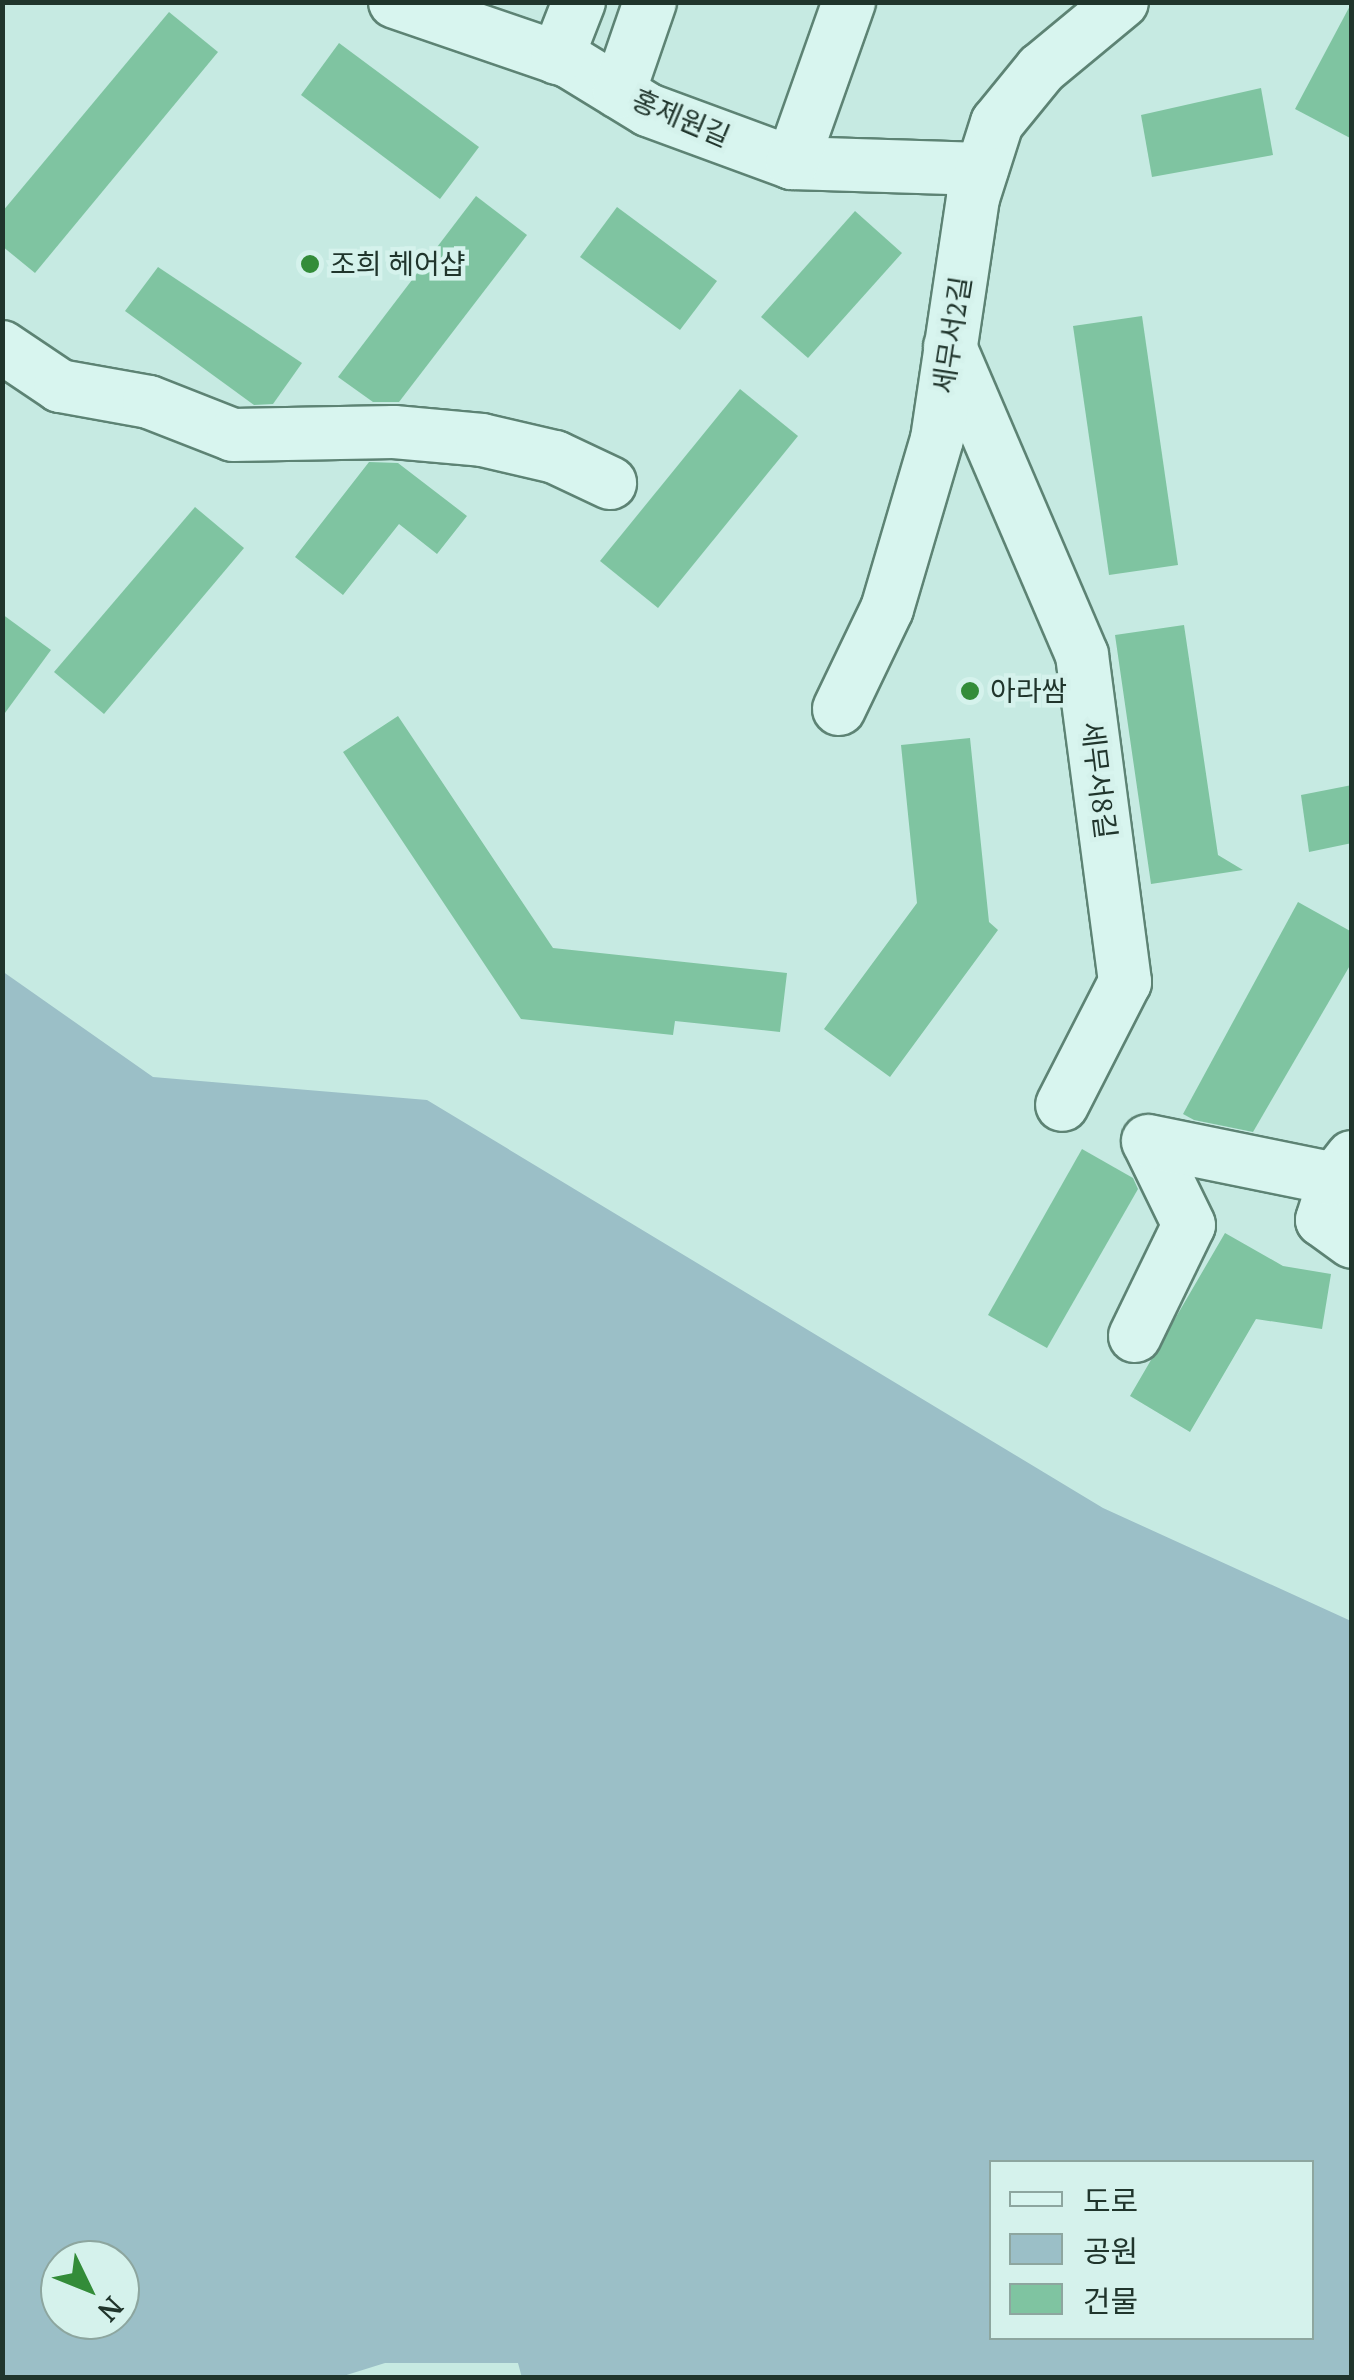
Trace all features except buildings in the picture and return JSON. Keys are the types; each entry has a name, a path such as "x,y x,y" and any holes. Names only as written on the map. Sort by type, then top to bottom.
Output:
{"street":[{"name":"홍제원길","path":"395,2 557,58 648,110 792,162 982,169"},
{"path":"557,58 579,2"},
{"path":"619,92 650,2"},
{"path":"792,162 849,2"},
{"name":"세무서2길","path":"840,709 886,609 937,439 982,169 996,123 1041,68 1122,2"},
{"path":"2,347 60,386 149,402 233,435 394,432 482,440 555,457 610,484"},
{"name":"세무서8길","path":"950,347 1082,656 1125,982 1062,1105"},
{"path":"1136,1336 1189,1225 1148,1140 1343,1168 1322,1220 1352,1242"}],"green space":[{"path":"2,971 153,1077 427,1100 1103,1508 1351,1621 1351,2377 522,2378 518,2363 385,2363 337,2378 3,2377"}],"place":[{"name":"조희 헤어샵","path":"310,264"},
{"name":"아라쌈","path":"970,691"}]}
